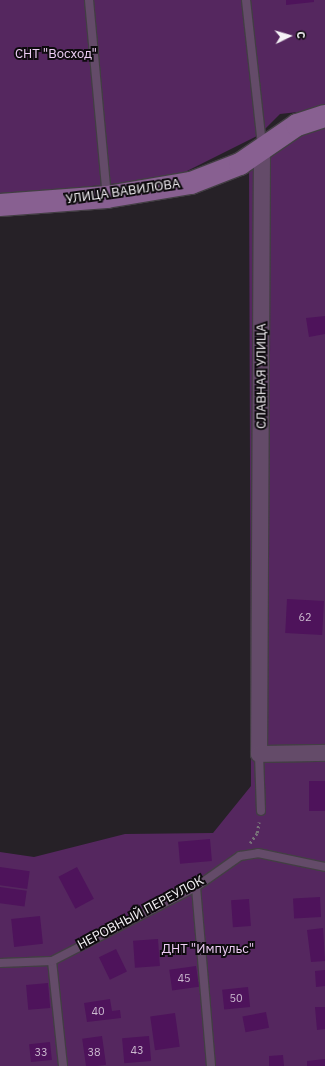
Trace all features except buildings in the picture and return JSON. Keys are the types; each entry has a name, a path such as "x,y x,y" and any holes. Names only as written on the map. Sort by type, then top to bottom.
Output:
{"street":[{"name":"УЛИЦА ВАВИЛОВА","path":"0,205 108,197 191,182 240,164 297,125 325,116"},
{"name":"СЛАВНАЯ УЛИЦА","path":"259,754 262,150"},
{"path":"259,754 325,753"}],"lane":[{"path":"89,0 108,197"},
{"name":"СЛАВНАЯ УЛИЦА","path":"246,0 262,150"},
{"path":"259,754 261,811"},
{"name":"НЕРОВНЫЙ ПЕРЕУЛОК","path":"0,963 52,961 196,887 240,856 258,853 325,868"},
{"path":"196,887 211,1066"},
{"path":"52,961 63,1066"}],"path":[{"path":"240,856 257,834 261,811"}],"green space":[{"name":"СНТ \"Восход\"","path":"0,0 325,0 325,109 280,114 259,135 175,177 0,196"},
{"name":"ДНТ \"Импульс\"","path":"325,122 325,1066 0,1066 0,852 34,857 125,834 213,833 251,786 249,156"}]}
